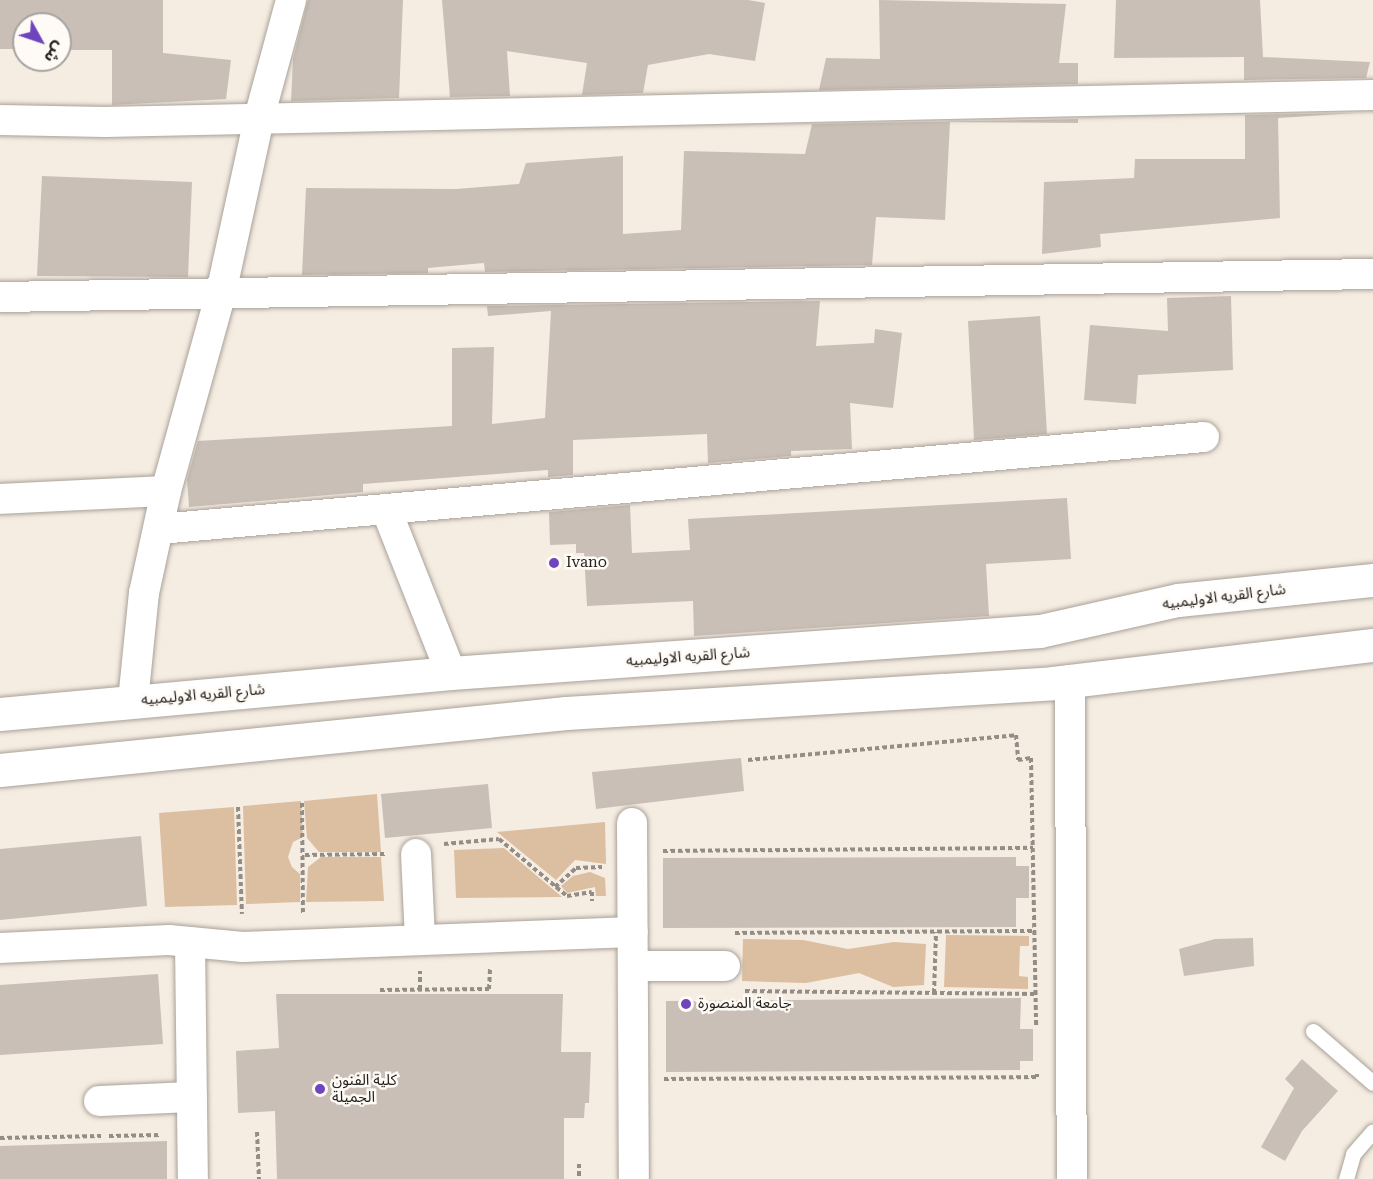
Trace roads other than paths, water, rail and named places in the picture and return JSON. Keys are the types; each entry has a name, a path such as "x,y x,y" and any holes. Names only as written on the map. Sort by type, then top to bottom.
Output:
{"main road":[{"name":"شارع القريه الاوليمبيه","path":"0,714 451,673 1040,631 1178,600 1373,580"},
{"path":"0,770 567,713 1070,680 1373,645"},
{"path":"562,666 567,713"}],"street":[{"path":"133,701 144,593 166,491 221,293 259,118 291,0"},
{"path":"0,120 259,118 1373,95"},
{"path":"0,297 1373,274"},
{"path":"159,529 1204,437"},
{"path":"0,499 166,491"},
{"path":"386,509 451,673"},
{"path":"1070,680 1072,1179"},
{"path":"632,837 634,1179"},
{"path":"416,854 420,940"},
{"path":"0,948 190,942 243,947 633,932"},
{"path":"190,942 193,1179"},
{"path":"633,966 731,978"},
{"path":"99,1101 192,1097"}],"lane":[{"path":"1312,1031 1373,1083"},
{"path":"1346,1179 1353,1154 1373,1131"}],"place":[{"name":"Ivano","path":"554,563"},
{"name":"جامعة المنصورة","path":"686,1004"},
{"name":"كلية الفنون الجميلة","path":"320,1089"}]}
